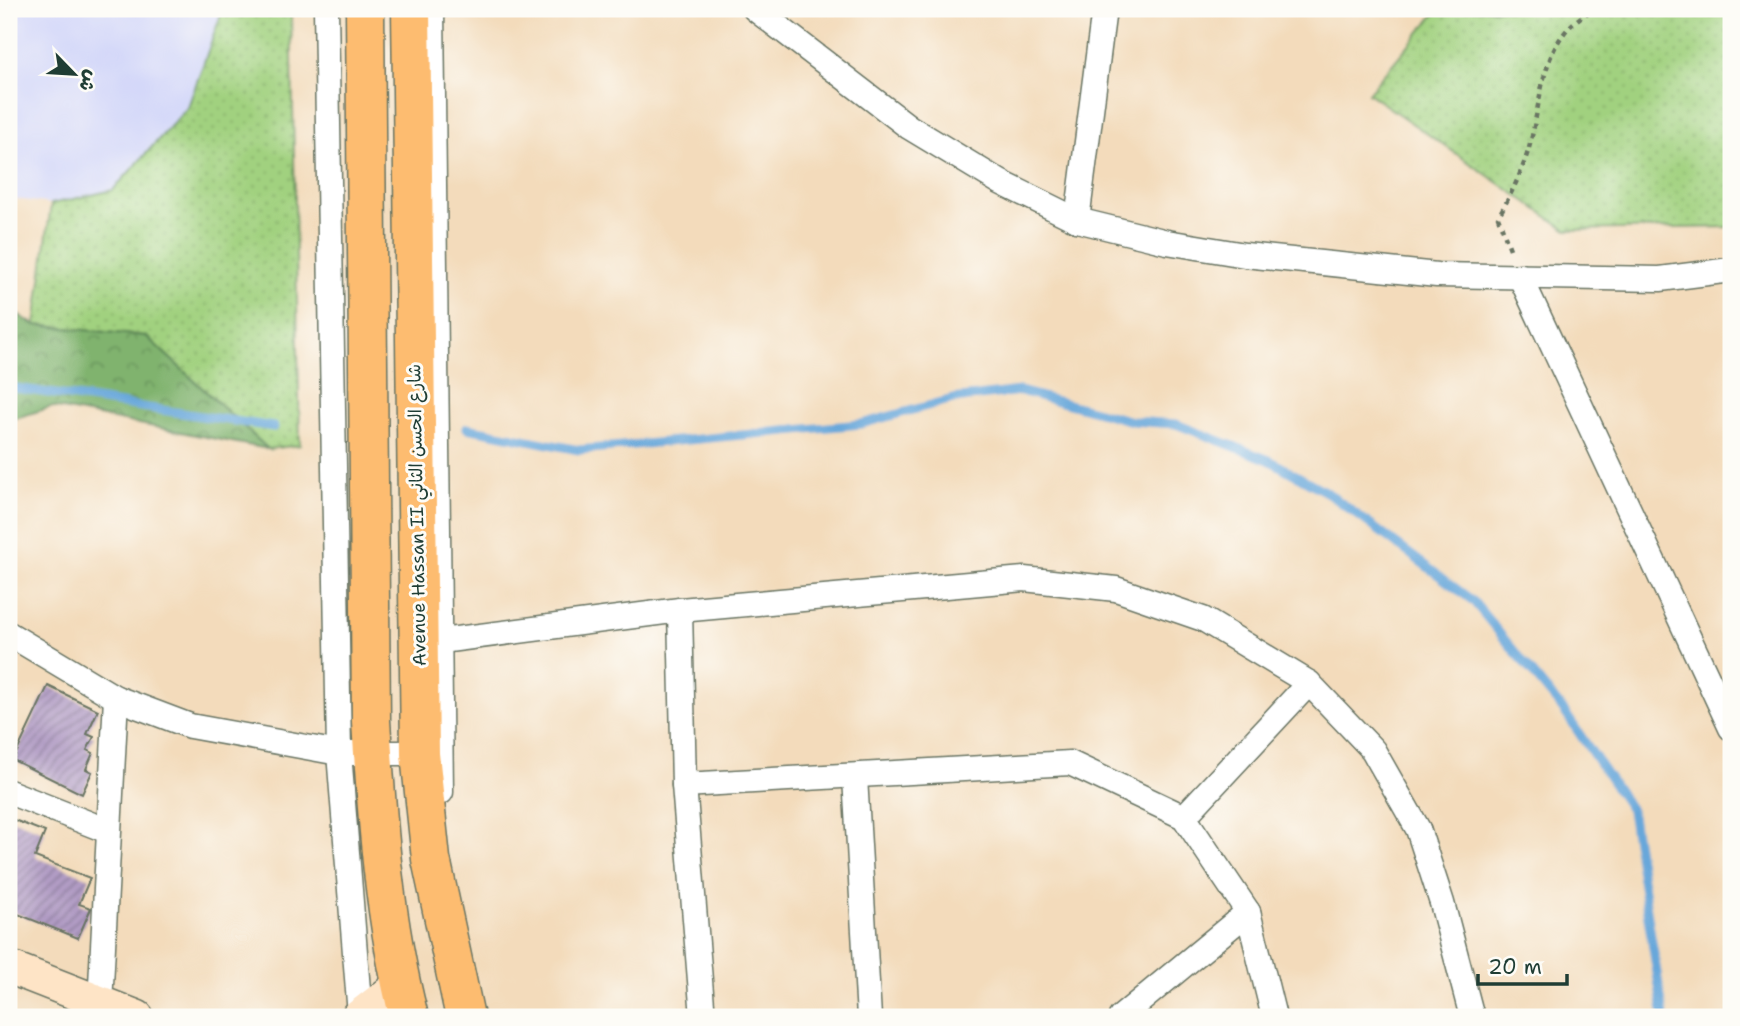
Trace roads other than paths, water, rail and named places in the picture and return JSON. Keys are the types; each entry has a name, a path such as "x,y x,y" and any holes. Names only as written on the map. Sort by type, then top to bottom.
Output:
{"highway":[{"path":"365,9 356,753 376,812 405,1001"},
{"name":"Avenue Hassan II شارع الحسن الثاني","path":"411,9 431,859 443,926 462,1001"},
{"path":"405,1001 423,971 448,976 462,1001"}],"street":[{"path":"326,9 356,753 359,1016 405,1001"},
{"path":"9,634 116,698 190,726 356,753 430,753 440,641 432,9"},
{"path":"755,9 909,127 1000,182 1077,220 1167,242 1245,255 1437,275 1660,279 1731,270"},
{"path":"1077,220 1104,9"},
{"path":"1520,276 1731,728"},
{"path":"440,641 680,610 1024,579 1116,589 1203,619 1309,683 1373,750 1418,829 1443,903 1472,1017"},
{"path":"680,610 684,785 703,1017"},
{"path":"1184,817 1309,683"},
{"path":"100,1003 116,698"},
{"path":"684,785 1070,763 1184,817 1248,912 1275,1017"},
{"path":"855,777 869,1017"},
{"path":"9,792 108,831"},
{"path":"1121,1017 1248,912"},
{"path":"9,967 136,1017"}],"waterway":[{"path":"9,387 274,427"},
{"path":"467,428 579,450 861,424 953,399 1020,391 1132,421 1176,424 1269,460 1328,493 1473,601 1564,711 1631,810 1664,1017"}]}
